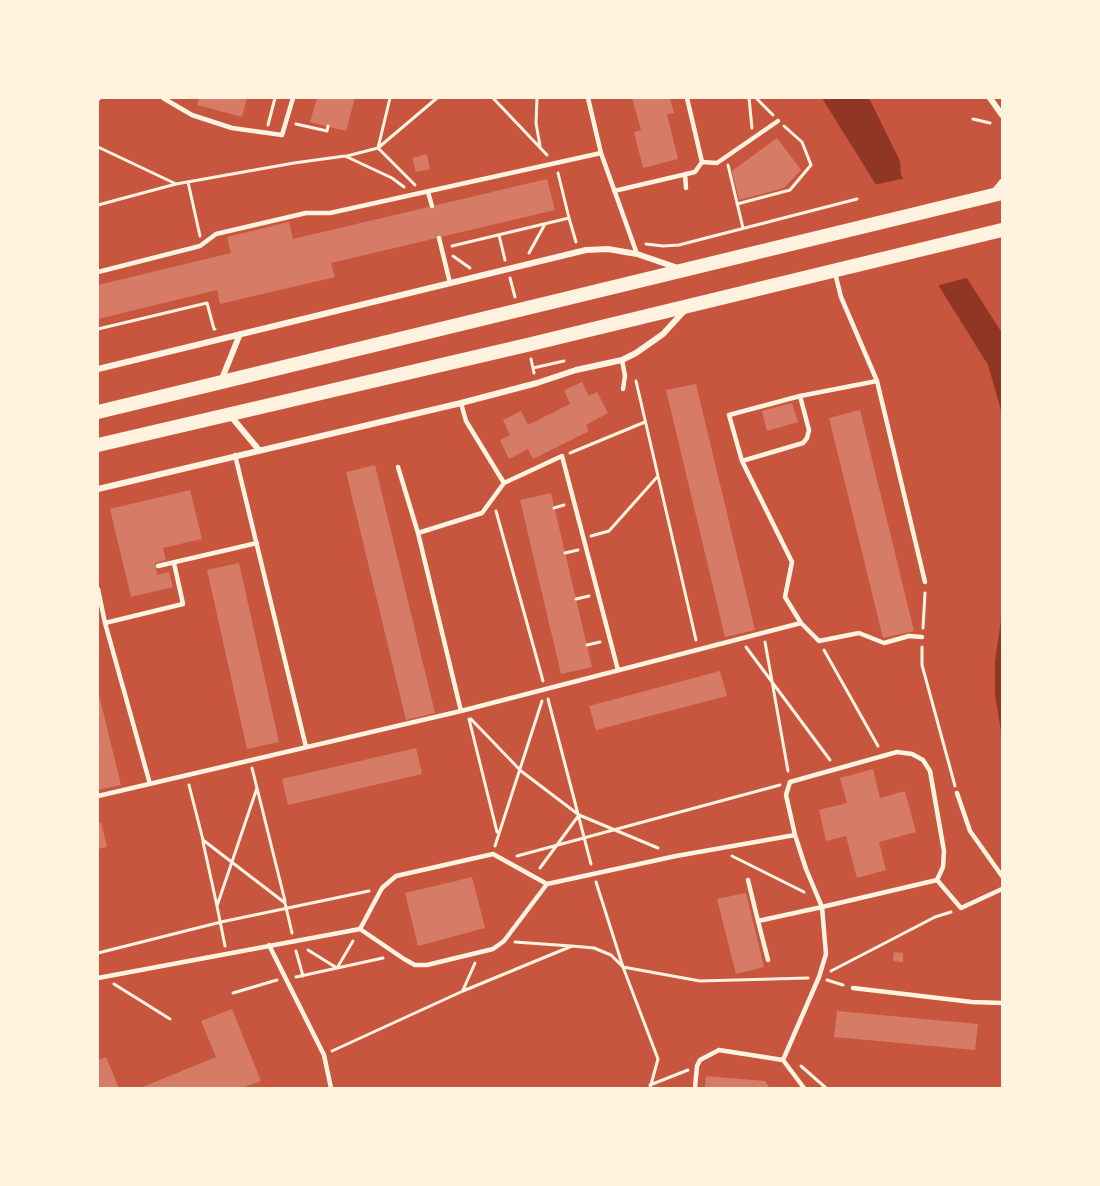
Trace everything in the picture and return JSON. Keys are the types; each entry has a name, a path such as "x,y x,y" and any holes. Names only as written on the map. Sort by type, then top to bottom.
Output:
{"main road":[{"path":"98,412 997,194"},
{"path":"98,445 522,346 997,231"}],"street":[{"path":"990,98 1002,115"},
{"path":"997,194 1002,182"},
{"path":"98,369 586,250 608,249 637,254 684,270"},
{"path":"98,489 461,403 576,370 622,360 663,334 689,305"},
{"path":"220,383 240,334"},
{"path":"229,414 259,450"}],"lane":[{"path":"163,98 192,115 232,128 282,135 293,98"},
{"path":"588,98 602,153 637,254"},
{"path":"614,191 695,172 702,162 687,98"},
{"path":"702,162 717,163 778,122"},
{"path":"98,272 202,245 216,234 306,213 330,213 426,193 602,153"},
{"path":"685,174 686,188"},
{"path":"426,193 432,206"},
{"path":"439,238 450,283"},
{"path":"834,271 842,297 877,381 925,582"},
{"path":"622,360 625,376 623,389"},
{"path":"877,381 800,396 729,415 742,461 792,562 785,597 801,623 819,641 859,633 884,643 909,636 922,637"},
{"path":"742,461 803,443 809,430 800,396"},
{"path":"461,403 466,421 504,483"},
{"path":"235,455 306,747"},
{"path":"418,533 482,513 504,483 562,456 618,670"},
{"path":"398,467 418,533 461,711"},
{"path":"158,566 257,543"},
{"path":"105,623 183,604 174,563"},
{"path":"98,589 105,623 150,784"},
{"path":"98,796 461,711 801,623"},
{"path":"758,921 822,907 937,880 944,867 944,851 930,771 923,760 912,754 897,752 790,782 786,795 795,835 822,907 826,954 819,977 783,1060"},
{"path":"957,793 970,831 1002,876"},
{"path":"360,929 382,888 396,876 493,854 547,884 676,856 795,835"},
{"path":"748,880 768,960"},
{"path":"937,880 961,908 1002,889"},
{"path":"100,978 360,929 398,955 415,964 427,965 493,949 504,941 547,884"},
{"path":"269,945 324,1055 331,1089"},
{"path":"853,988 972,1002 1002,1003"},
{"path":"695,1089 697,1066 700,1060 719,1050 783,1060 804,1089"}],"path":[{"path":"267,127 275,98"},
{"path":"378,148 390,98"},
{"path":"98,205 176,184 345,156 378,148 437,98"},
{"path":"493,98 555,163 576,242 583,240"},
{"path":"537,98 536,123 540,147"},
{"path":"749,98 753,139"},
{"path":"737,204 790,190 811,165 802,142 778,122 756,98"},
{"path":"973,119 990,123"},
{"path":"286,121 327,132 328,126"},
{"path":"98,147 176,184"},
{"path":"378,148 426,193"},
{"path":"345,156 392,178 414,195"},
{"path":"726,158 743,228"},
{"path":"188,182 202,245"},
{"path":"632,241 663,246 679,245 856,199"},
{"path":"442,248 569,218"},
{"path":"530,253 545,224"},
{"path":"521,255 541,250"},
{"path":"505,259 513,257"},
{"path":"98,329 200,305"},
{"path":"634,373 698,650"},
{"path":"562,456 645,422"},
{"path":"584,538 609,531 658,476"},
{"path":"492,498 546,689 593,874 623,967 658,1059 650,1087"},
{"path":"925,582 922,665 957,793"},
{"path":"504,860 790,782 764,632"},
{"path":"587,645 609,639"},
{"path":"740,639 837,769"},
{"path":"819,641 883,756"},
{"path":"493,854 546,689"},
{"path":"498,834 469,717 521,771 579,815 676,856"},
{"path":"250,759 303,975"},
{"path":"187,775 227,953"},
{"path":"217,906 257,788"},
{"path":"534,877 579,815"},
{"path":"203,840 285,903"},
{"path":"717,849 820,900"},
{"path":"98,953 221,922 382,888"},
{"path":"819,977 935,917 961,908"},
{"path":"337,968 360,929"},
{"path":"294,941 337,968"},
{"path":"504,941 594,948 611,955 623,967 700,981 819,977 853,988"},
{"path":"324,1055 463,991 572,946"},
{"path":"463,991 479,953"},
{"path":"233,993 273,981 398,955"},
{"path":"100,978 170,1019"},
{"path":"650,1087 697,1066"}],"shaded area":[{"path":"822,98 869,98 900,161 901,175 1002,333 1002,414 988,365"},
{"path":"1002,614 1002,737 995,695 995,661"}],"pier":[{"path":"906,178 970,277 936,286 874,185"}],"building":[{"path":"199,98 247,98 242,117 197,105"},
{"path":"317,98 355,98 346,131 310,122"},
{"path":"632,98 670,98 674,113 667,114 678,159 643,168 634,132 641,130"},
{"path":"777,138 801,170 784,188 739,200 732,171"},
{"path":"427,154 430,169 416,172 412,158"},
{"path":"547,179 555,210 331,263 335,277 220,304 217,290 98,319 98,285 231,253 227,237 289,222 293,239"},
{"path":"582,382 589,396 597,392 608,413 586,425 589,431 533,459 528,449 509,459 500,440 510,435 503,420 521,411 528,425 570,404 564,390"},
{"path":"696,384 755,630 725,637 666,390"},
{"path":"792,403 798,422 767,431 762,411"},
{"path":"860,410 914,631 883,638 829,418"},
{"path":"375,465 435,713 406,720 346,472"},
{"path":"190,490 202,539 163,548 166,560 155,563 157,575 169,572 173,587 131,597 110,509"},
{"path":"551,493 592,667 561,674 520,500"},
{"path":"239,563 279,742 247,749 207,570"},
{"path":"720,671 727,696 596,730 589,706"},
{"path":"98,691 121,785 98,790"},
{"path":"416,748 422,774 288,805 282,779"},
{"path":"873,769 880,798 905,791 916,832 879,842 886,870 857,878 846,836 826,841 819,810 847,803 840,778"},
{"path":"101,822 107,847 98,849 98,823"},
{"path":"472,877 485,928 418,946 405,893"},
{"path":"746,893 764,967 736,974 717,899"},
{"path":"894,952 903,953 903,962 893,961"},
{"path":"232,1009 261,1081 242,1088 140,1088 216,1057 201,1021"},
{"path":"837,1011 978,1024 975,1050 834,1037"},
{"path":"106,1057 119,1088 98,1088 98,1060"},
{"path":"706,1076 765,1081 770,1088 705,1088"}]}
